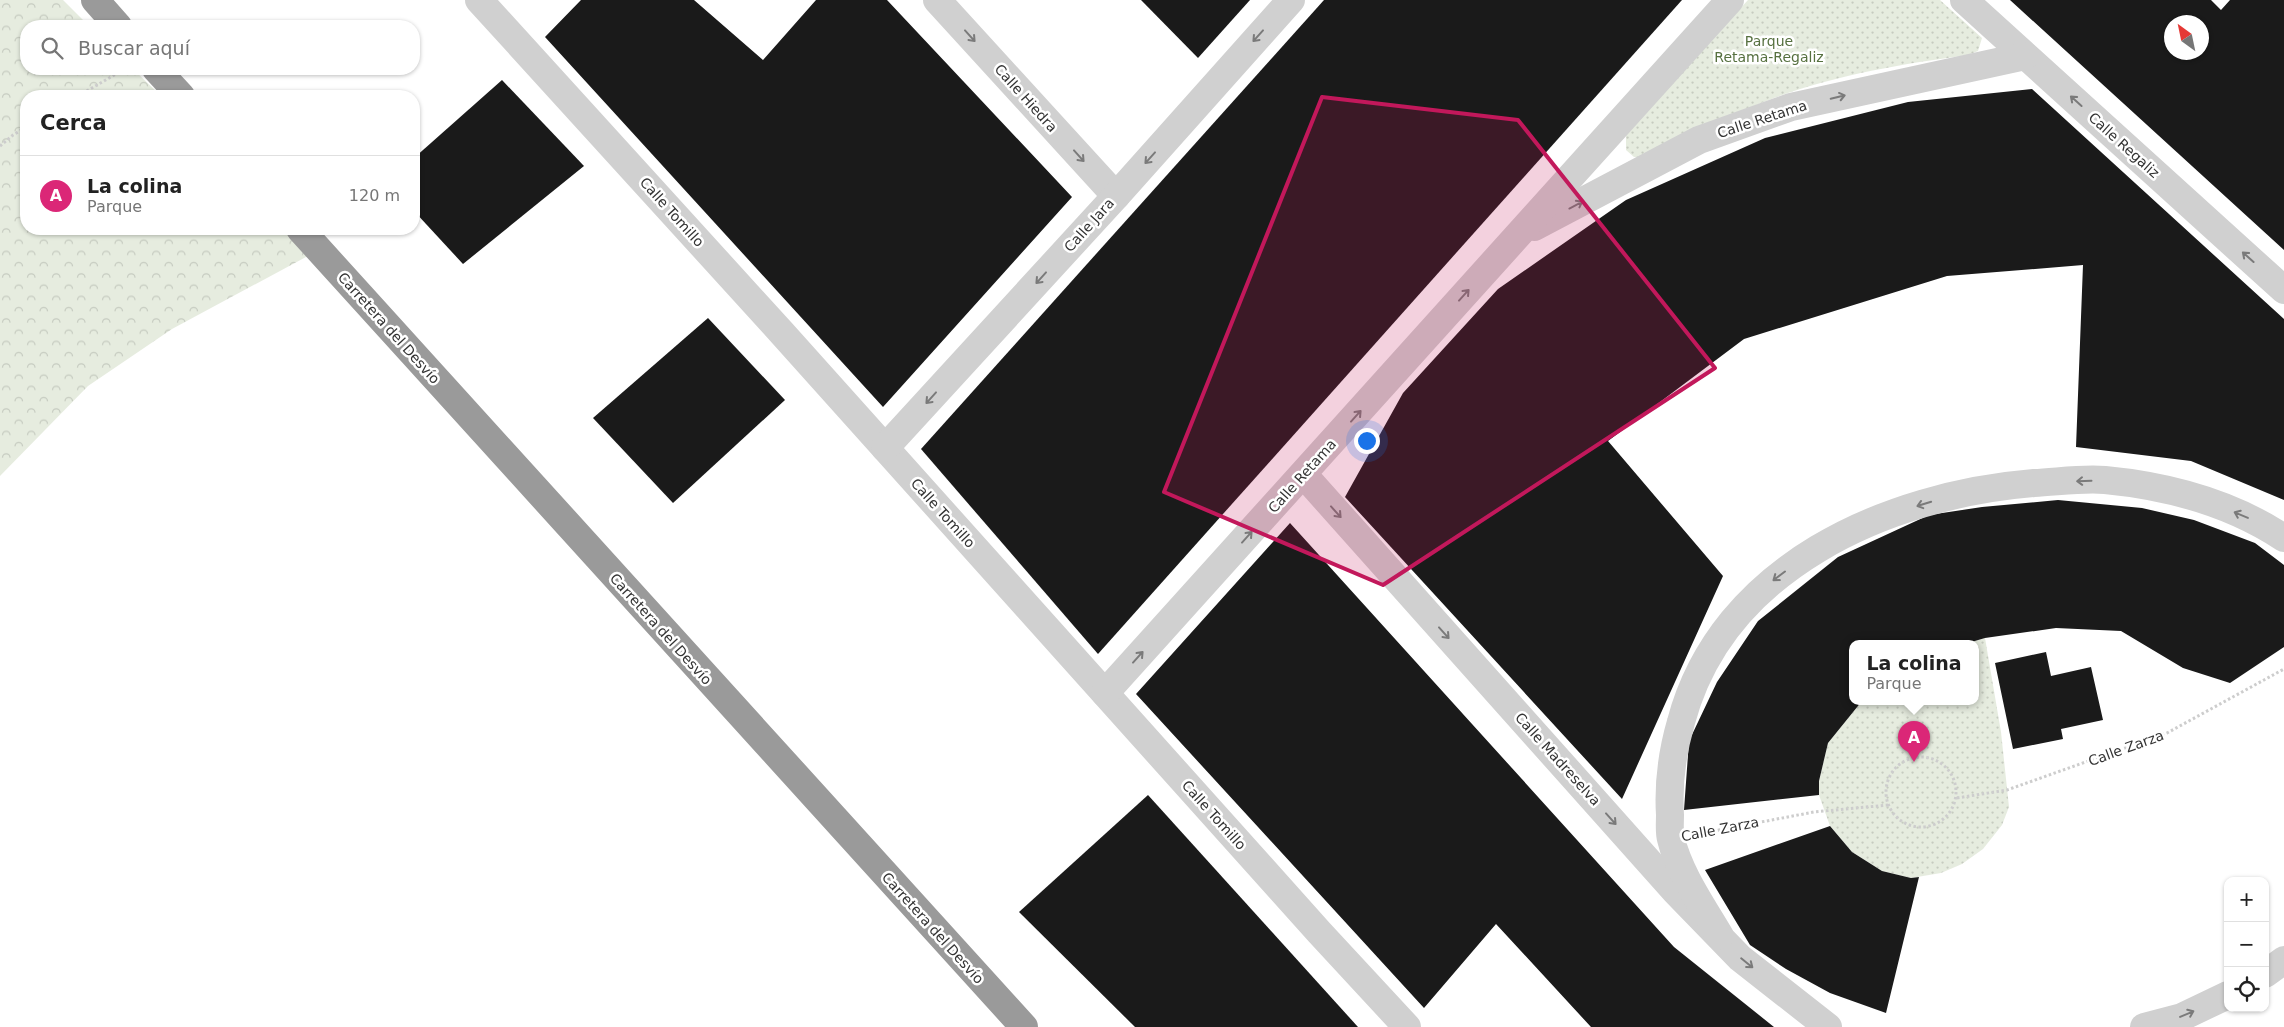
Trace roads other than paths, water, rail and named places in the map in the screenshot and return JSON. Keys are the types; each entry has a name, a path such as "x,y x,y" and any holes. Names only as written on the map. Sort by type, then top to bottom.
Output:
{"highway":[{"path":"95,0 113,20"},
{"path":"162,75 175,90"},
{"name":"Carretera del Desvío","path":"305,235 1024,1027"}],"street":[{"name":"Calle Tomillo","path":"479,0 885,448 1319,932 1407,1027"},
{"name":"Calle Hiedra","path":"937,0 1116,196"},
{"name":"Calle Jara","path":"885,448 1116,196 1291,0"},
{"name":"Calle Retama","path":"1105,694 1730,0"},
{"name":"Calle Regaliz","path":"1964,0 2284,290"},
{"name":"Calle Retama","path":"1517,235 1699,140 1791,107 2025,56"},
{"name":"Calle Madreselva","path":"1304,475 1675,891 1740,958 1828,1027"},
{"path":"1720,936 1689,883 1671,839 1669,805 1672,757 1688,694 1716,644 1742,610 1777,577 1850,531 1891,513 1955,494 1993,487 2103,480 2145,485 2200,498 2264,525 2284,538"},
{"path":"2269,971 2284,960"},
{"path":"2144,1027 2182,1016 2224,997"}],"place":[{"name":"La colina","path":"1914,762"}],"park label":[{"name":"Parque Retama-Regaliz","path":"1769,49"}]}
